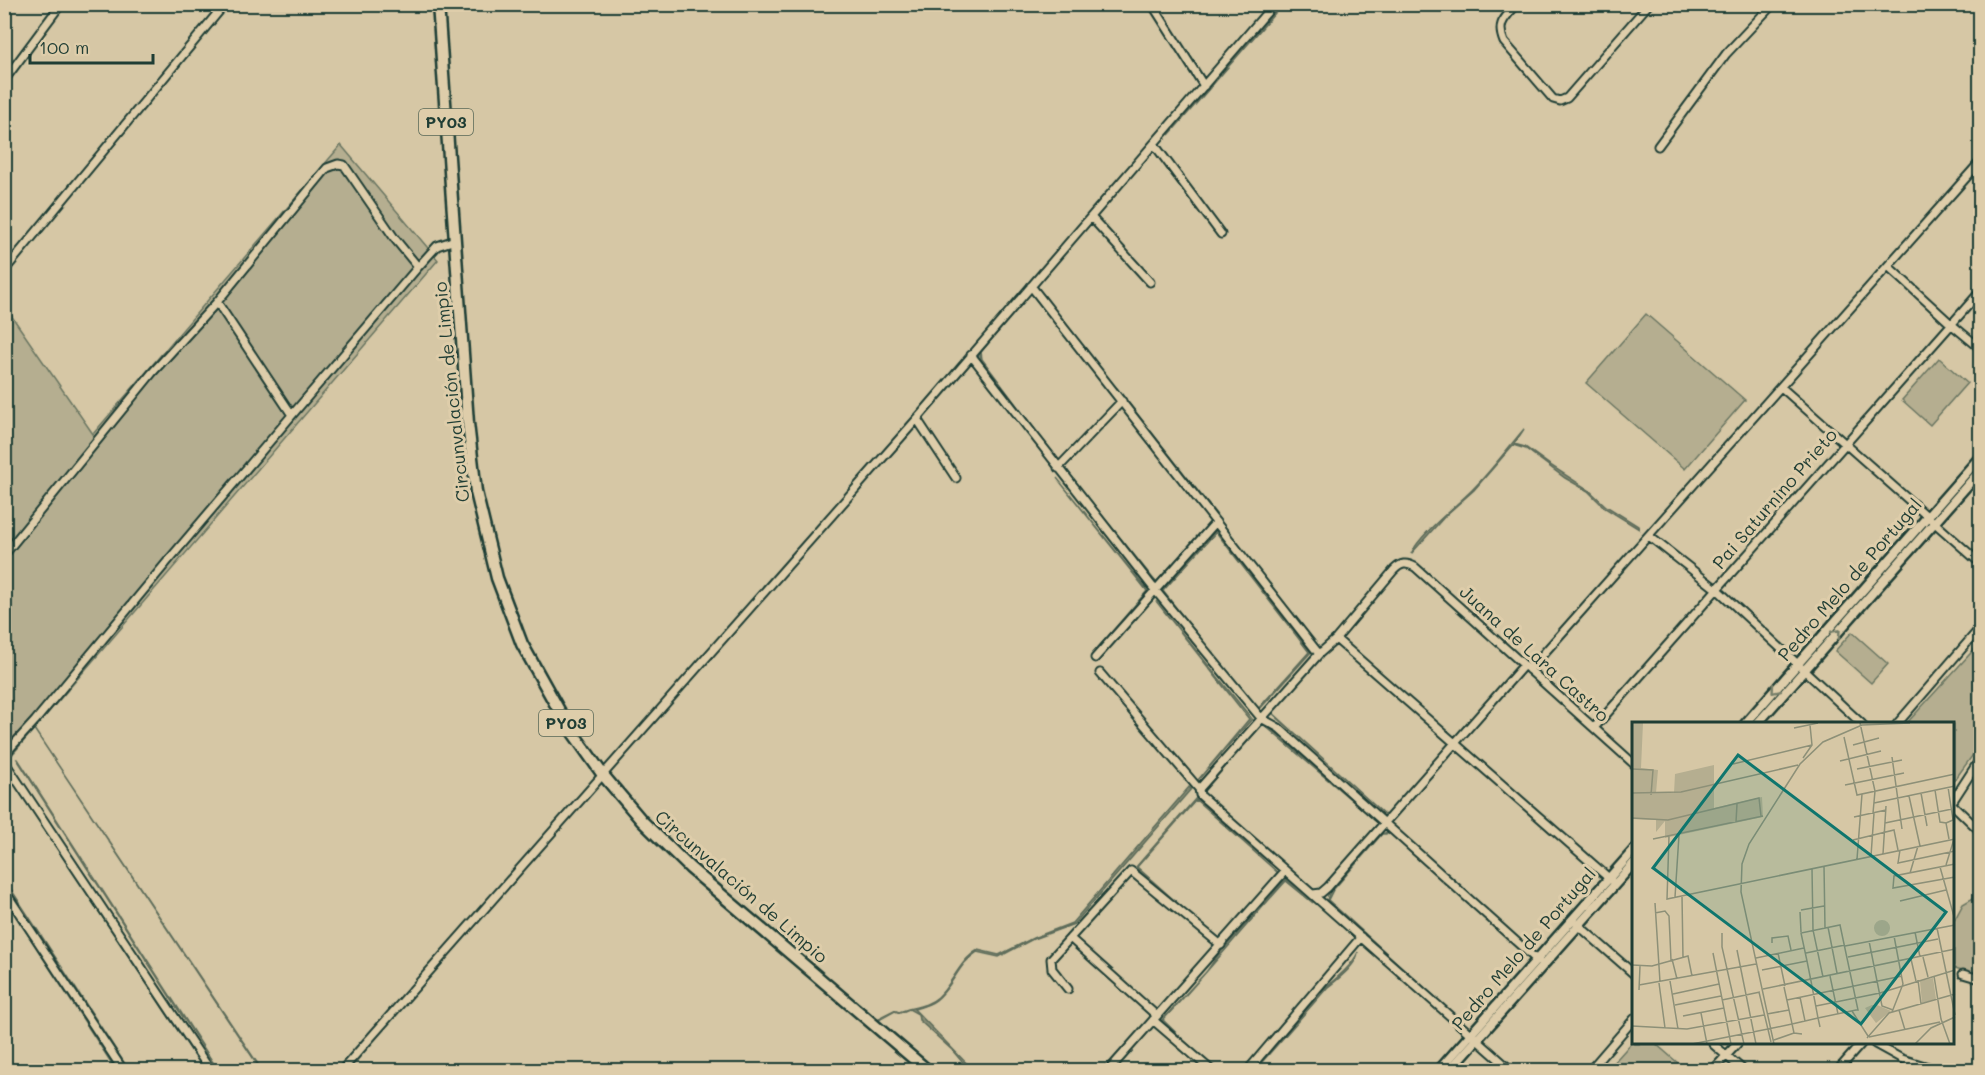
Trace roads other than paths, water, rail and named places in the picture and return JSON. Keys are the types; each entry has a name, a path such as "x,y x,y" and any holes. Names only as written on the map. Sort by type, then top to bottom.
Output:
{"highway":[{"name":"Circunvalación de Limpio","path":"438,4 468,423 476,492 497,578 522,644 566,723 603,775 642,821 690,868 927,1071"}],"street":[{"path":"6,78 61,4"},
{"path":"4,271 225,4"},
{"path":"1152,4 1204,86"},
{"path":"1518,4 1501,25 1499,32 1504,42 1552,99 1560,101 1567,98 1649,4"},
{"path":"1658,146 1726,54 1773,4"},
{"path":"342,1071 917,419 1273,5"},
{"path":"1154,144 1221,234"},
{"path":"1313,894 1321,893 1328,887 1455,744 1649,536 1980,162"},
{"path":"4,555 152,373 217,302 327,168 338,164 344,165 395,239 418,267"},
{"path":"1091,217 1150,282"},
{"path":"4,755 35,722 418,267 437,246 455,240"},
{"path":"1888,266 1980,348"},
{"path":"1031,285 1319,654"},
{"name":"Pai Saturnino Prieto","path":"1594,728 1980,292"},
{"path":"217,302 292,415"},
{"path":"971,356 1155,590 1261,718 1280,728 1540,963"},
{"path":"1781,387 1980,563"},
{"path":"1058,468 1122,401"},
{"path":"917,419 956,478"},
{"name":"Pedro Melo de Portugal","path":"1932,520 1980,458"},
{"name":"Pedro Melo de Portugal","path":"1747,722 1801,667 1932,520 1980,471"},
{"path":"1095,658 1216,522"},
{"path":"1649,536 1717,589 1860,722"},
{"name":"Juana de Lara Castro","path":"1336,639 1400,565 1407,563 1415,567 1632,762"},
{"path":"1899,722 1980,628"},
{"path":"1199,789 1319,654 1336,639 1612,881"},
{"name":"Pedro Melo de Portugal","path":"1759,722 1801,667"},
{"path":"1100,673 1199,789 1200,795 1511,1071"},
{"path":"1955,796 1980,759"},
{"path":"4,761 210,1071"},
{"path":"1955,808 1980,831"},
{"name":"Pedro Melo de Portugal","path":"1439,1071 1474,1037 1540,963 1612,881 1632,853"},
{"name":"Pedro Melo de Portugal","path":"1612,881 1632,864"},
{"path":"1109,1071 1285,870"},
{"path":"1068,989 1052,969 1050,962 1132,871 1221,945"},
{"path":"4,890 123,1071"},
{"path":"1575,922 1632,972"},
{"path":"1248,1071 1361,937"},
{"path":"1070,938 1211,1071"},
{"path":"1963,974 1980,979"},
{"path":"1590,1071 1632,1021"},
{"name":"Pedro Melo de Portugal","path":"1450,1071 1474,1037"},
{"path":"1714,1045 1743,1071"},
{"path":"1713,1071 1736,1045"},
{"path":"1838,1071 1860,1045"},
{"path":"1877,1045 1902,1059 1938,1071"}]}
